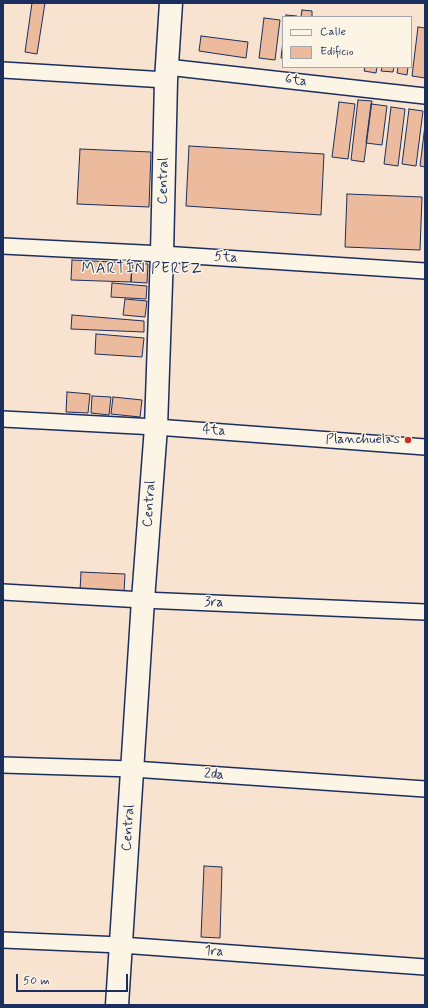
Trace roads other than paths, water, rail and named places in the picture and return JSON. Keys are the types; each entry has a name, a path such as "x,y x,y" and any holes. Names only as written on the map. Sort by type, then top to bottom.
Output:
{"main road":[{"name":"Central","path":"117,1005 143,600 156,427 167,74 171,3"}],"street":[{"name":"6ta","path":"3,70 167,74 425,96"},
{"name":"5ta","path":"3,246 162,254 425,271"},
{"name":"4ta","path":"3,420 156,427 425,447"},
{"name":"3ra","path":"3,592 143,600 425,612"},
{"name":"2da","path":"3,765 133,769 425,789"},
{"name":"1ra","path":"3,940 121,945 425,967"}],"place":[{"name":"Planchuelas","path":"408,440"}],"district":[{"name":"MARTÍN PEREZ","path":"142,270"}]}
